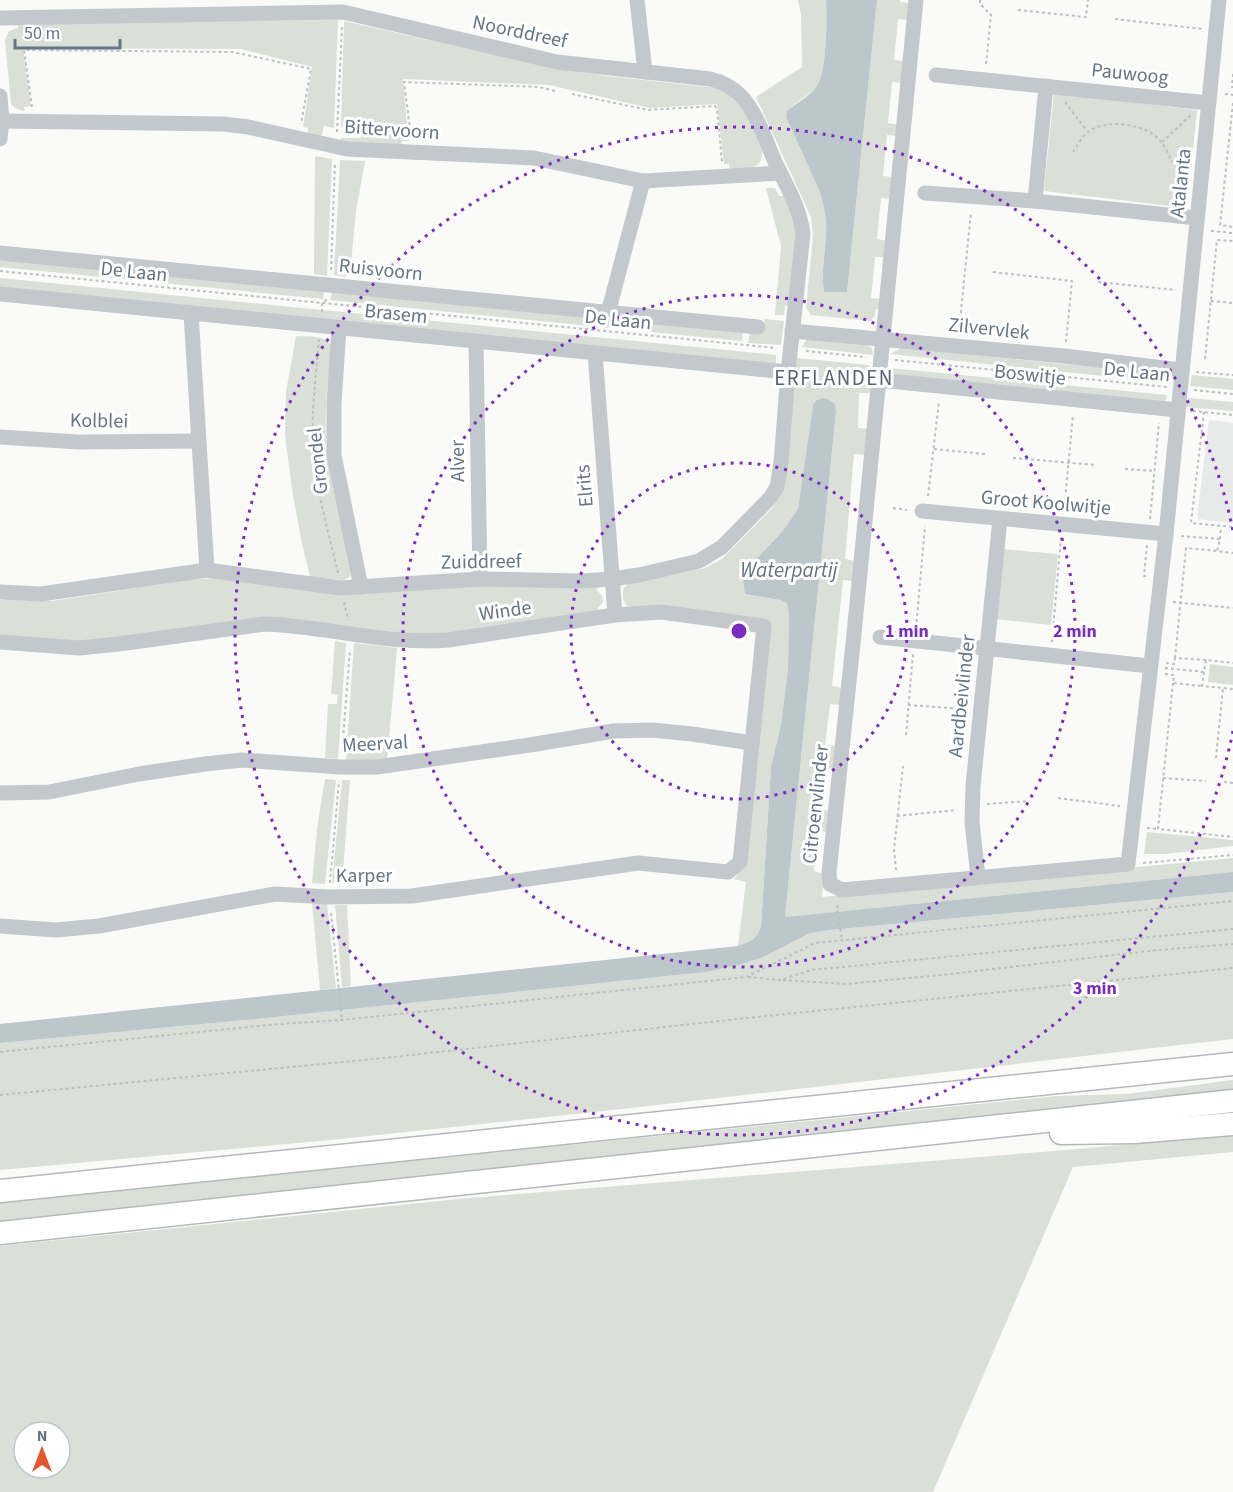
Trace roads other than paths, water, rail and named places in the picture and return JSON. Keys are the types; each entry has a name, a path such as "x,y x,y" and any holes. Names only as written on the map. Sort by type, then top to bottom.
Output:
{"highway":[{"path":"0,1191 1233,1064"},
{"path":"0,1233 1233,1101"},
{"path":"925,1135 1134,1131 1233,1124"}],"street":[{"path":"637,0 645,72"},
{"path":"883,339 912,192 909,73 916,0"},
{"name":"Atalanta","path":"1181,370 1206,103 1219,0"},
{"name":"Noorddreef","path":"0,18 343,12 557,62 720,81 745,99 802,222 804,234 792,331"},
{"name":"Pauwoog","path":"909,73 1206,103"},
{"path":"1035,201 1049,86"},
{"path":"0,96 2,120 0,139"},
{"name":"Bittervoorn","path":"2,120 209,122 248,127 347,149 411,157 534,158 643,181 719,181 780,173"},
{"path":"608,313 643,181"},
{"path":"912,192 1035,201 1196,224"},
{"name":"Ruisvoorn","path":"0,253 758,327"},
{"name":"Brasem","path":"0,294 788,372"},
{"path":"191,313 207,570"},
{"name":"Grondel","path":"339,328 334,404 334,455 361,587"},
{"name":"Zilvervlek","path":"792,331 1064,356 1181,370"},
{"name":"Zuiddreef","path":"0,592 41,594 207,570 341,588 480,579 580,581 639,575 699,561 722,547 770,498 777,487 792,331"},
{"name":"Citroenvlinder","path":"883,339 879,380 868,635 829,873 830,884 842,890 1128,864 1150,666"},
{"name":"Alver","path":"476,342 480,579"},
{"name":"Elrits","path":"595,353 615,615"},
{"path":"868,635 1150,666 1166,534 1181,370"},
{"name":"Boswitje","path":"879,380 1178,410"},
{"name":"Kolblei","path":"0,437 78,442 198,441"},
{"name":"Groot Koolwitje","path":"924,511 1166,534"},
{"name":"Aardbeivlinder","path":"978,877 972,806 1000,519"},
{"name":"Winde","path":"0,642 79,648 264,624 429,641 615,615 661,612 764,626 740,862 728,872"},
{"name":"Meerval","path":"0,793 49,792 139,774 242,760 340,767 409,764 614,731 652,730 752,743"},
{"name":"Karper","path":"0,926 56,930 99,926 275,894 329,897 412,896 638,863 728,872"}],"water":[{"path":"826,0 877,0 847,292 824,292 826,218 824,208 820,192 786,117 787,111 810,94 820,80 826,45"},
{"name":"Waterpartij","path":"823,398 835,404 836,412 785,917 1233,872 1233,892 810,933 763,957 706,972 0,1043 0,1024 738,946 752,939 761,927 771,767 781,725 788,668 789,616 787,603 745,594 743,578 749,567 782,532 798,509 813,405 817,400"}],"district":[{"name":"ERFLANDEN","path":"834,378"}]}
